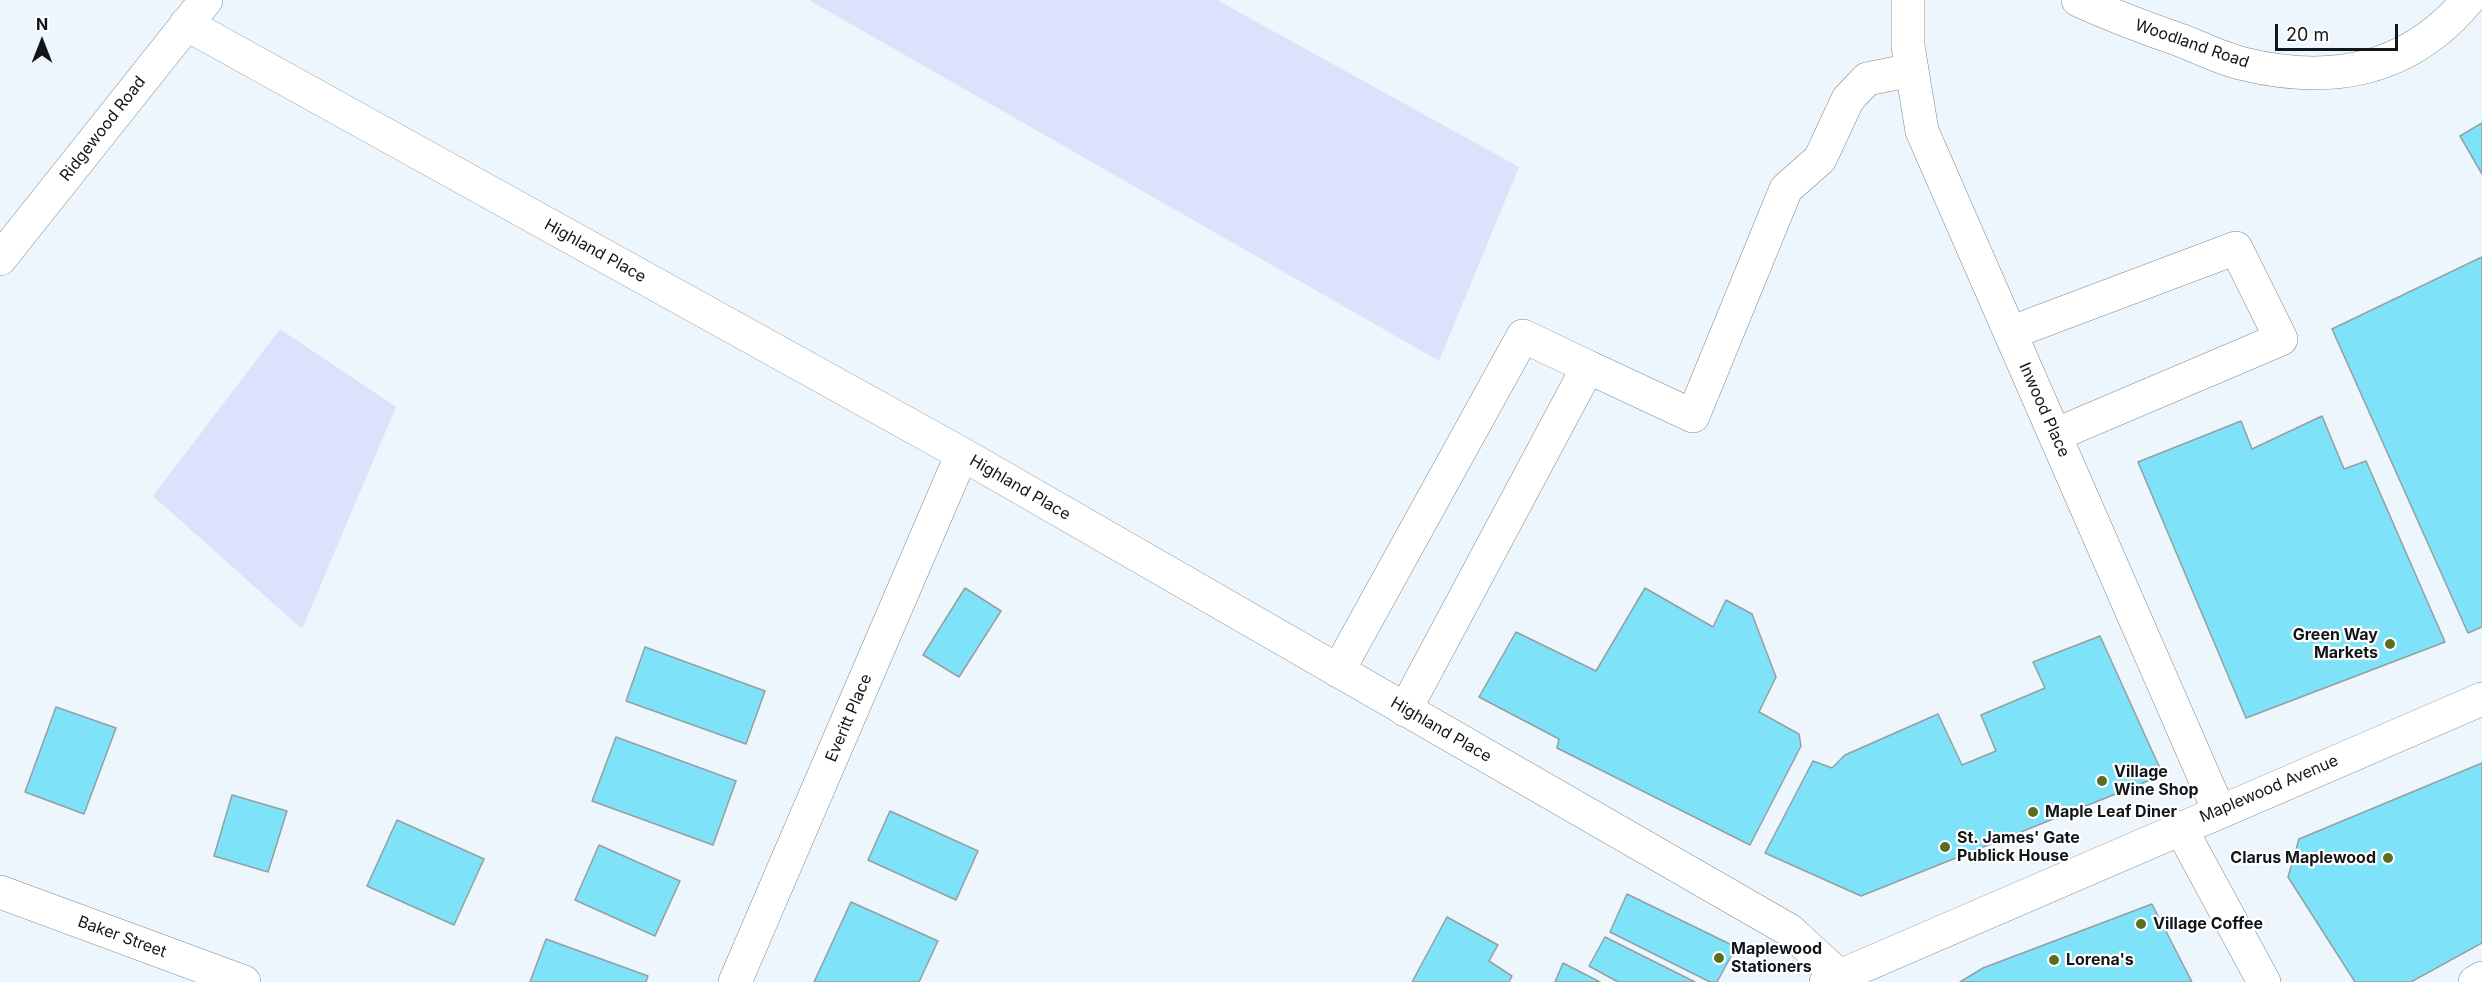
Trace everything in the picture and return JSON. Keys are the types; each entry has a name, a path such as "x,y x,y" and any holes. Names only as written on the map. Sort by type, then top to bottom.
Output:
{"street":[{"name":"Inwood Place","path":"1908,0 1908,46 1922,131 2219,811"},
{"name":"Woodland Road","path":"2078,0 2242,64 2282,72 2317,75 2359,68 2398,57 2426,40 2468,0"},
{"name":"Ridgewood Road","path":"0,259 196,12"},
{"name":"Highland Place","path":"196,12 1789,930 1832,979"},
{"path":"1338,671 1523,336 1693,416 1786,189 1820,159 1848,99 1867,79 1912,70"},
{"path":"2010,333 2236,248 2281,339 2055,435"},
{"path":"1406,710 1588,367"},
{"name":"Everitt Place","path":"735,982 962,454"},
{"name":"Maplewood Avenue","path":"1832,979 2180,827 2482,699"},
{"path":"2180,827 2264,982"},
{"name":"Baker Street","path":"0,892 244,982"},
{"path":"2475,982 2482,978"}],"shaded area":[{"path":"809,0 1217,0 1519,167 1439,361"},
{"path":"280,329 396,407 302,629 153,496"}],"building":[{"path":"2482,123 2482,174 2460,136"},
{"path":"2482,257 2482,627 2468,633 2332,329"},
{"path":"2322,416 2344,469 2366,461 2445,642 2246,718 2138,462 2241,421 2252,449"},
{"path":"965,588 1001,611 959,677 923,655"},
{"path":"1645,588 1713,627 1726,600 1752,614 1776,677 1759,712 1799,734 1801,746 1750,845 1557,748 1559,739 1479,697 1516,632 1596,671"},
{"path":"2100,636 2163,775 1861,896 1765,853 1813,761 1832,768 1845,755 1938,714 1962,765 1996,751 1981,715 2045,688 2033,662"},
{"path":"645,647 765,691 746,744 626,701"},
{"path":"56,707 116,728 84,814 25,792"},
{"path":"616,737 736,781 713,845 592,801"},
{"name":"Clarus Maplewood","path":"2482,763 2482,943 2411,982 2355,982 2288,877 2299,839"},
{"path":"232,795 287,811 268,872 214,856"},
{"path":"890,811 978,851 956,900 868,860"},
{"path":"397,820 484,859 454,925 367,886"},
{"path":"599,845 680,881 655,936 575,900"},
{"path":"1627,894 1736,947 1717,982 1710,982 1610,932"},
{"path":"851,902 938,941 919,982 814,982"},
{"path":"2152,904 2192,982 1960,982 1983,968"},
{"path":"1447,917 1498,945 1489,961 1512,976 1509,982 1412,982"},
{"path":"1605,937 1695,982 1618,982 1589,966"},
{"path":"546,939 648,976 646,982 530,982"},
{"path":"1563,963 1600,982 1555,982"}],"place":[{"name":"Green Way Markets","path":"2390,644"},
{"name":"Village Wine Shop","path":"2102,781"},
{"name":"Maple Leaf Diner","path":"2033,812"},
{"name":"St. James' Gate Publick House","path":"1945,847"},
{"name":"Clarus Maplewood","path":"2388,858"},
{"name":"Village Coffee","path":"2141,924"},
{"name":"Maplewood Stationers","path":"1719,958"},
{"name":"Lorena's","path":"2054,960"}]}
